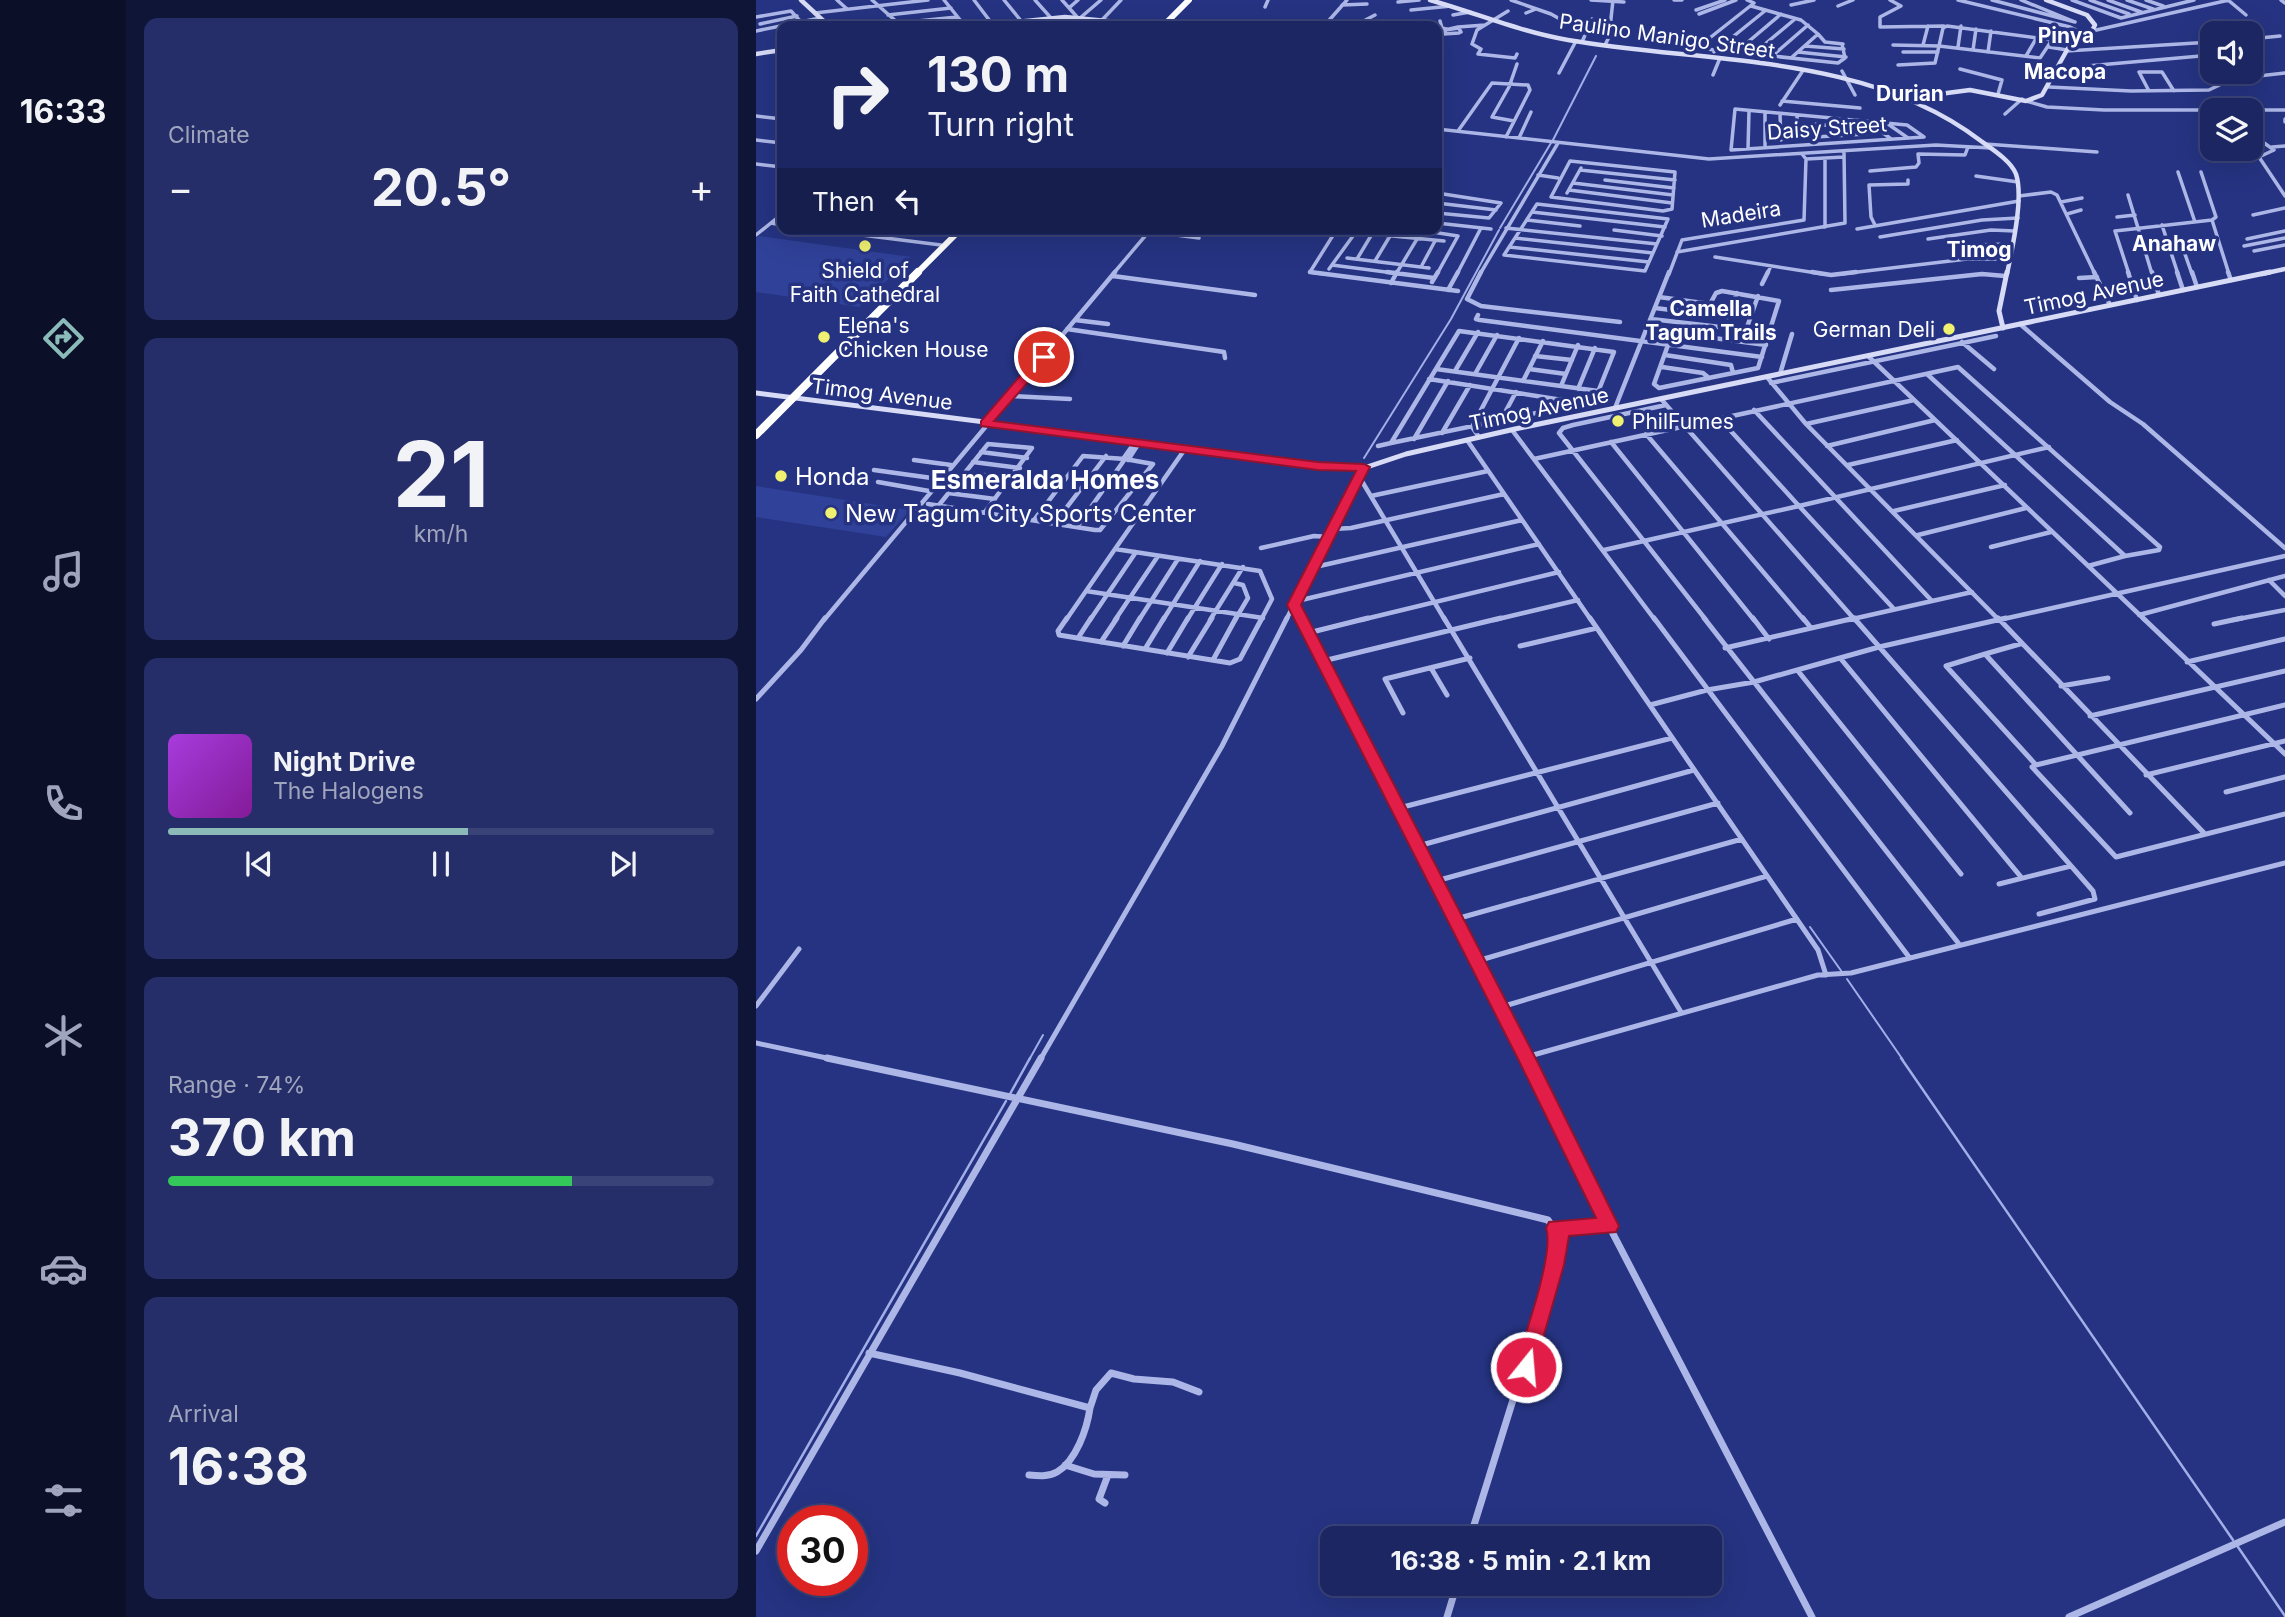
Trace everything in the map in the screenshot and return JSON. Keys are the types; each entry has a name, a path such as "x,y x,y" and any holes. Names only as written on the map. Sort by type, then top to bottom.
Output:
{"highway":[{"path":"1165,21 1186,0"},
{"path":"935,253 950,235"},
{"path":"756,435 836,351 954,235"},
{"path":"756,428 791,398"}],"street":[{"path":"801,0 823,21"},
{"path":"837,0 847,9"},
{"path":"872,0 895,21"},
{"path":"815,13 928,0"},
{"path":"944,0 961,21"},
{"path":"974,0 990,21"},
{"path":"1004,0 1021,21"},
{"path":"1034,0 1052,18"},
{"path":"1062,0 1079,18"},
{"path":"1069,8 1078,0"},
{"path":"1079,18 1101,0"},
{"path":"1101,20 1121,0"},
{"path":"1265,7 1268,0"},
{"path":"1328,21 1347,0"},
{"path":"1398,2 1419,0"},
{"name":"Paulino Manigo Street","path":"1430,0 1579,42 1708,55 1845,79 1947,118 1991,148 2011,166 2018,182"},
{"path":"1511,0 1568,22 1585,33"},
{"path":"1591,0 1624,2"},
{"path":"1674,0 1682,0"},
{"path":"1725,0 1697,12 1736,0"},
{"path":"1747,0 1754,2 1697,49 1838,63 1846,57"},
{"path":"1790,2 1802,4 1814,0"},
{"path":"1838,6 1853,0"},
{"path":"1890,0 1901,6 1879,19 1880,27 1961,26 2052,39 2042,57 1958,47 1893,45"},
{"path":"1958,0 2070,27 2085,34"},
{"path":"1992,0 2075,22 2021,0"},
{"path":"2033,5 2045,0 2091,18 2095,25 2092,31"},
{"path":"2071,0 2121,18 2194,0"},
{"path":"2090,0 2132,15"},
{"path":"2108,0 2142,12"},
{"path":"2127,0 2153,9"},
{"path":"2147,0 2165,6"},
{"path":"2167,0 2175,4"},
{"path":"2006,114 2024,100 2042,95 2049,87 2074,38 2092,31 2228,0 2246,15"},
{"path":"2281,0 2285,3"},
{"path":"1605,45 1609,37 1612,1"},
{"path":"1342,5 1367,4"},
{"path":"1411,10 1451,6"},
{"path":"1751,6 1808,25 1825,42 1843,44 1846,57"},
{"path":"888,15 951,8"},
{"path":"1526,13 1536,9"},
{"path":"1708,55 1766,10"},
{"path":"762,30 757,17 790,11 801,21"},
{"path":"1508,11 1477,30 1472,38 1474,47 1481,49 1478,54 1515,58 1517,54"},
{"path":"1452,15 1470,12"},
{"path":"1734,53 1780,14"},
{"path":"1364,21 1375,15"},
{"path":"760,24 797,16"},
{"path":"928,21 957,17"},
{"path":"806,21 820,18"},
{"path":"1030,21 1052,18 1111,21"},
{"path":"1559,73 1592,19"},
{"path":"1752,55 1795,19"},
{"path":"1443,34 1485,25"},
{"path":"1771,57 1808,25"},
{"path":"1923,46 1928,26"},
{"path":"1898,65 1934,63 1944,26"},
{"path":"1958,47 1961,26"},
{"path":"756,32 777,27"},
{"path":"1442,28 1459,30"},
{"path":"1443,34 1446,29"},
{"path":"1973,50 1976,29"},
{"path":"1989,52 1991,31"},
{"path":"2006,38 2007,33"},
{"path":"1790,59 1818,34"},
{"path":"2018,40 2021,35"},
{"path":"2263,38 2280,36"},
{"path":"2026,56 2037,37"},
{"path":"2049,47 2067,51 2200,43"},
{"path":"1805,46 1844,49"},
{"path":"2162,47 2176,58"},
{"path":"756,54 777,52"},
{"path":"1798,52 1846,57"},
{"path":"1903,52 1938,52"},
{"path":"2087,66 2200,56"},
{"path":"1713,75 1720,58"},
{"path":"1514,121 1492,118 1517,64"},
{"path":"1959,69 2002,80 1998,94"},
{"path":"1842,71 1855,95"},
{"path":"1801,72 1781,103 1860,108"},
{"path":"2149,91 2138,72 2162,72 2174,90"},
{"path":"2049,87 2149,91 2209,90 2232,79 2285,73"},
{"path":"1458,131 1492,83 1530,87 1506,137"},
{"path":"1882,84 1891,95"},
{"path":"1900,99 1970,90 1998,94 2047,107 2200,111"},
{"name":"Daisy Street","path":"1749,111 1735,109 1731,150 1924,137 1907,125 1888,124"},
{"path":"2263,110 2285,110"},
{"path":"1748,149 1749,111 1888,124 1908,138"},
{"path":"1519,138 1531,112"},
{"path":"1765,113 1765,148"},
{"path":"1780,114 1782,146"},
{"path":"756,116 777,118"},
{"path":"1797,116 1797,138"},
{"path":"1813,117 1814,137"},
{"path":"1848,120 1875,140"},
{"path":"1868,122 1891,139"},
{"path":"1814,124 1858,128"},
{"path":"1442,129 1709,159 1936,145 1991,148"},
{"path":"1781,139 1866,134"},
{"path":"756,140 777,143"},
{"path":"2263,142 2272,148 2285,146"},
{"path":"1558,143 1467,295 1468,301 1480,306 1620,322"},
{"path":"1830,143 1834,152"},
{"path":"1985,144 2097,152"},
{"path":"1870,171 1916,167 1919,154 1965,155 1968,146"},
{"path":"2272,148 2274,151 2259,157 2285,197"},
{"path":"1802,154 1806,159 1803,230"},
{"path":"1615,408 1677,252 1845,223 1844,154 1806,159"},
{"path":"1825,158 1825,227"},
{"path":"1567,162 1584,162 1674,171 1676,174 1672,209 1666,211 1550,195 1567,162"},
{"path":"1564,198 1584,162"},
{"path":"756,164 777,166"},
{"path":"1580,170 1675,180"},
{"path":"2178,172 2194,222"},
{"path":"2137,300 2115,231 2212,220 2216,217 2201,172"},
{"path":"1601,187 1609,173"},
{"path":"1538,175 1558,177"},
{"path":"1976,176 2018,182 2018,218 1998,316 2003,328"},
{"path":"1605,180 1674,188"},
{"path":"1875,225 1871,217 1869,185 1902,186 1908,184 1908,180"},
{"path":"2275,181 2285,180"},
{"path":"1573,183 1673,195"},
{"path":"1569,190 1672,203"},
{"path":"1857,229 2053,192 2061,202 2110,305"},
{"path":"1442,194 1500,201 1492,217 1487,219 1442,214"},
{"path":"2128,195 2159,295"},
{"path":"2019,198 2043,197"},
{"path":"2061,202 2082,198"},
{"path":"1442,204 1496,210"},
{"path":"1537,204 1668,219 1645,271 1504,255 1532,212 1537,204"},
{"path":"2253,215 2285,208"},
{"path":"2067,214 2081,210"},
{"path":"1532,212 1665,227"},
{"path":"2117,217 2135,215"},
{"path":"756,236 777,218"},
{"path":"1575,235 1585,218"},
{"path":"1880,237 1982,220 2018,218"},
{"path":"1527,220 1580,226"},
{"name":"Madeira","path":"1677,252 1682,240 1804,220"},
{"path":"1982,220 1991,230"},
{"path":"2212,220 2231,280"},
{"path":"1610,239 1618,222"},
{"path":"771,223 777,224"},
{"path":"1442,224 1491,229"},
{"path":"2162,225 2183,290"},
{"path":"1506,227 1657,244"},
{"path":"1448,290 1481,228"},
{"path":"1614,230 1662,236"},
{"path":"1928,239 1991,230 2015,231"},
{"path":"2247,239 2285,231"},
{"path":"1330,267 1397,273 1433,280 1458,236 1442,233"},
{"path":"2076,233 2086,234"},
{"path":"865,235 941,244"},
{"path":"756,699 801,650 854,581 985,423 1011,396 1146,235"},
{"path":"1181,235 1199,238"},
{"path":"1333,235 1310,272 1458,291"},
{"path":"1330,267 1354,235"},
{"path":"1357,259 1371,235"},
{"path":"1387,235 1444,241"},
{"path":"1391,282 1420,235"},
{"path":"1375,261 1390,236"},
{"path":"1515,238 1653,253"},
{"path":"2244,246 2285,238"},
{"path":"2180,240 2197,287"},
{"path":"1421,267 1435,241"},
{"path":"1971,245 2012,243"},
{"path":"2254,251 2285,245"},
{"path":"1509,247 1649,262"},
{"path":"1715,257 1830,275 1967,259 2008,259"},
{"path":"1347,258 1429,268"},
{"path":"1762,284 1771,266"},
{"name":"Timog Avenue","path":"756,393 1318,466 1364,467 1479,437 1615,408 1769,380 1780,374 2285,269"},
{"path":"1831,290 1982,274 2005,276"},
{"path":"1113,276 1255,295"},
{"path":"2079,278 2097,277"},
{"path":"1659,297 1710,304 1718,292 1778,299 1758,368 1656,387 1654,384 1668,345"},
{"path":"1655,308 1728,317 1737,293"},
{"path":"1651,318 1746,330 1758,296"},
{"path":"1478,315 1476,319 1480,320 1762,357"},
{"path":"1075,320 1108,324"},
{"path":"2020,324 2110,401 2143,424 2285,548"},
{"path":"1067,329 1225,353 1225,358"},
{"path":"1646,329 1766,345"},
{"path":"1378,446 1391,444 1584,403 1594,399 1614,352 1578,345 1459,331 1391,444"},
{"path":"1455,372 1478,332"},
{"path":"1780,374 1792,334"},
{"path":"1475,374 1497,335"},
{"path":"1996,336 1874,362 1769,380 1787,404 1827,446 1918,535 2204,833"},
{"path":"1472,427 1519,338"},
{"path":"1956,338 1994,369"},
{"path":"1522,381 1543,341"},
{"path":"1561,386 1578,345"},
{"path":"1578,389 1595,348"},
{"path":"1665,355 1731,365 1733,373"},
{"path":"1535,356 1572,360"},
{"path":"1868,356 2285,754"},
{"path":"1662,367 1703,373 1709,378"},
{"path":"1534,459 1892,380 1962,368 2160,547 2088,566"},
{"path":"1436,369 1598,391"},
{"path":"1528,369 1566,374"},
{"path":"1927,374 2125,556"},
{"path":"1429,379 1584,403"},
{"path":"1414,439 1448,382"},
{"path":"1442,433 1470,385"},
{"path":"1501,421 1516,392"},
{"path":"1011,396 1070,399"},
{"path":"1661,399 2093,891 2095,899 2039,914"},
{"path":"1806,424 1914,400"},
{"path":"1666,405 1563,428 1559,433 1959,944"},
{"path":"1754,410 1931,600"},
{"path":"1719,418 1894,609"},
{"path":"1827,446 1935,420"},
{"path":"1472,427 1479,437"},
{"path":"1512,430 1909,957"},
{"path":"1646,434 1811,628"},
{"path":"1467,440 1818,950 1826,975"},
{"path":"1848,465 1957,440"},
{"path":"1077,527 1137,442"},
{"path":"1611,442 1769,639"},
{"path":"939,505 991,443 1032,448 1020,468 985,512"},
{"path":"1604,551 2049,447"},
{"path":"1115,549 1260,571 1272,595 1238,661 1188,657 1057,633 1115,549 1185,449"},
{"path":"981,452 1027,458"},
{"path":"1054,524 1106,456"},
{"path":"928,503 1054,524 1098,530 1103,528 1153,465 1106,456 1082,457 1034,520"},
{"path":"914,460 951,464"},
{"path":"973,462 1020,468"},
{"path":"756,1551 1015,1099 1222,746 1364,467"},
{"path":"874,470 939,480"},
{"path":"1371,496 1488,471"},
{"path":"964,473 1012,478"},
{"path":"1360,478 1681,1012"},
{"path":"878,482 929,491"},
{"path":"956,482 1003,488"},
{"path":"1894,511 2005,485"},
{"path":"948,493 995,499"},
{"path":"1333,529 1504,494"},
{"path":"1918,535 2026,508"},
{"path":"1315,567 1522,520"},
{"path":"1991,547 2051,533"},
{"path":"1261,548 1320,536 1329,537"},
{"path":"1295,603 1539,544"},
{"path":"1078,638 1136,552"},
{"path":"1101,642 1158,556"},
{"path":"1650,705 1798,671 1878,647 2285,556"},
{"path":"1123,646 1178,559"},
{"path":"1145,649 1200,561"},
{"path":"1167,653 1222,564"},
{"path":"1188,657 1243,567"},
{"path":"1308,633 1559,572"},
{"path":"2139,615 2285,576"},
{"path":"2269,580 2285,596"},
{"path":"1213,660 1248,595 1243,585 1234,583"},
{"path":"1086,591 1262,618"},
{"path":"1725,648 1972,592"},
{"path":"1323,661 1578,600"},
{"path":"1295,603 1501,1007 1609,1226 1812,1617"},
{"path":"2214,624 2285,610"},
{"path":"1520,646 1597,628"},
{"path":"2188,662 2285,639"},
{"path":"2021,644 1946,666 2036,765"},
{"path":"1985,654 2130,813"},
{"path":"1403,713 1385,679 1470,658"},
{"path":"1841,659 2021,877"},
{"path":"1431,668 1447,695"},
{"path":"1798,671 1961,874"},
{"path":"2090,716 2285,671"},
{"path":"2061,686 2108,678"},
{"path":"2285,705 2116,744 2032,767 2116,857 2285,814"},
{"path":"1399,808 1672,737"},
{"path":"2146,775 2285,741"},
{"path":"1418,845 1694,769"},
{"path":"2226,792 2285,777"},
{"path":"1436,881 1718,803"},
{"path":"1456,919 1742,839"},
{"path":"1526,1057 1681,1012 1826,975 1850,974 1959,944 2285,863"},
{"path":"1999,884 2071,866"},
{"path":"1477,961 1767,876"},
{"path":"1501,1007 1797,919"},
{"path":"756,1006 799,948"},
{"path":"756,1042 1254,1149 1548,1220 1559,1236 1555,1265 1534,1342 1474,1526"},
{"path":"1556,1228 1609,1226"},
{"path":"869,1353 960,1373 1090,1408"},
{"path":"1029,1475 1049,1475 1058,1472 1065,1465 1090,1419 1090,1408 1096,1390 1111,1373 1149,1381 1175,1382 1186,1390 1199,1392"},
{"path":"1065,1465 1073,1470 1125,1475"},
{"path":"1105,1503 1099,1499 1108,1475"},
{"path":"2069,1617 2285,1522"},
{"path":"1447,1617 1453,1596"}],"shaded area":[{"path":"759,236 911,257 859,307 756,292 756,238"},
{"name":"New Tagum City Sports Center","path":"756,486 910,510 886,537 756,517"}],"waterway":[{"path":"1553,140 1596,56"},
{"path":"1500,228 1551,143"},
{"path":"1364,458 1451,319 1499,230"},
{"path":"1810,927 1842,972"},
{"path":"1847,979 1903,1060"},
{"path":"1029,1060 1043,1035"},
{"path":"1010,1094 1030,1058"},
{"path":"1901,1058 2233,1540"},
{"path":"756,1536 1006,1101"},
{"path":"2238,1547 2285,1616"}],"place":[{"name":"Shield of Faith Cathedral","path":"865,246"},
{"name":"German Deli","path":"1949,329"},
{"name":"Elena's Chicken House","path":"824,337"},
{"name":"PhilFumes","path":"1618,421"},
{"name":"Honda","path":"781,476"},
{"name":"New Tagum City Sports Center","path":"831,513"}],"district":[{"name":"Pinya","path":"2066,35"},
{"name":"Macopa","path":"2065,71"},
{"name":"Durian","path":"1910,93"},
{"name":"Anahaw","path":"2174,243"},
{"name":"Timog","path":"1979,249"},
{"name":"Camella Tagum Trails","path":"1711,320"},
{"name":"Esmeralda Homes","path":"1045,479"}],"route":[{"path":"1044,357 985,423 1318,466 1364,467 1294,605 1526,1057 1609,1226 1556,1228 1559,1236 1555,1265 1526,1367"}]}
